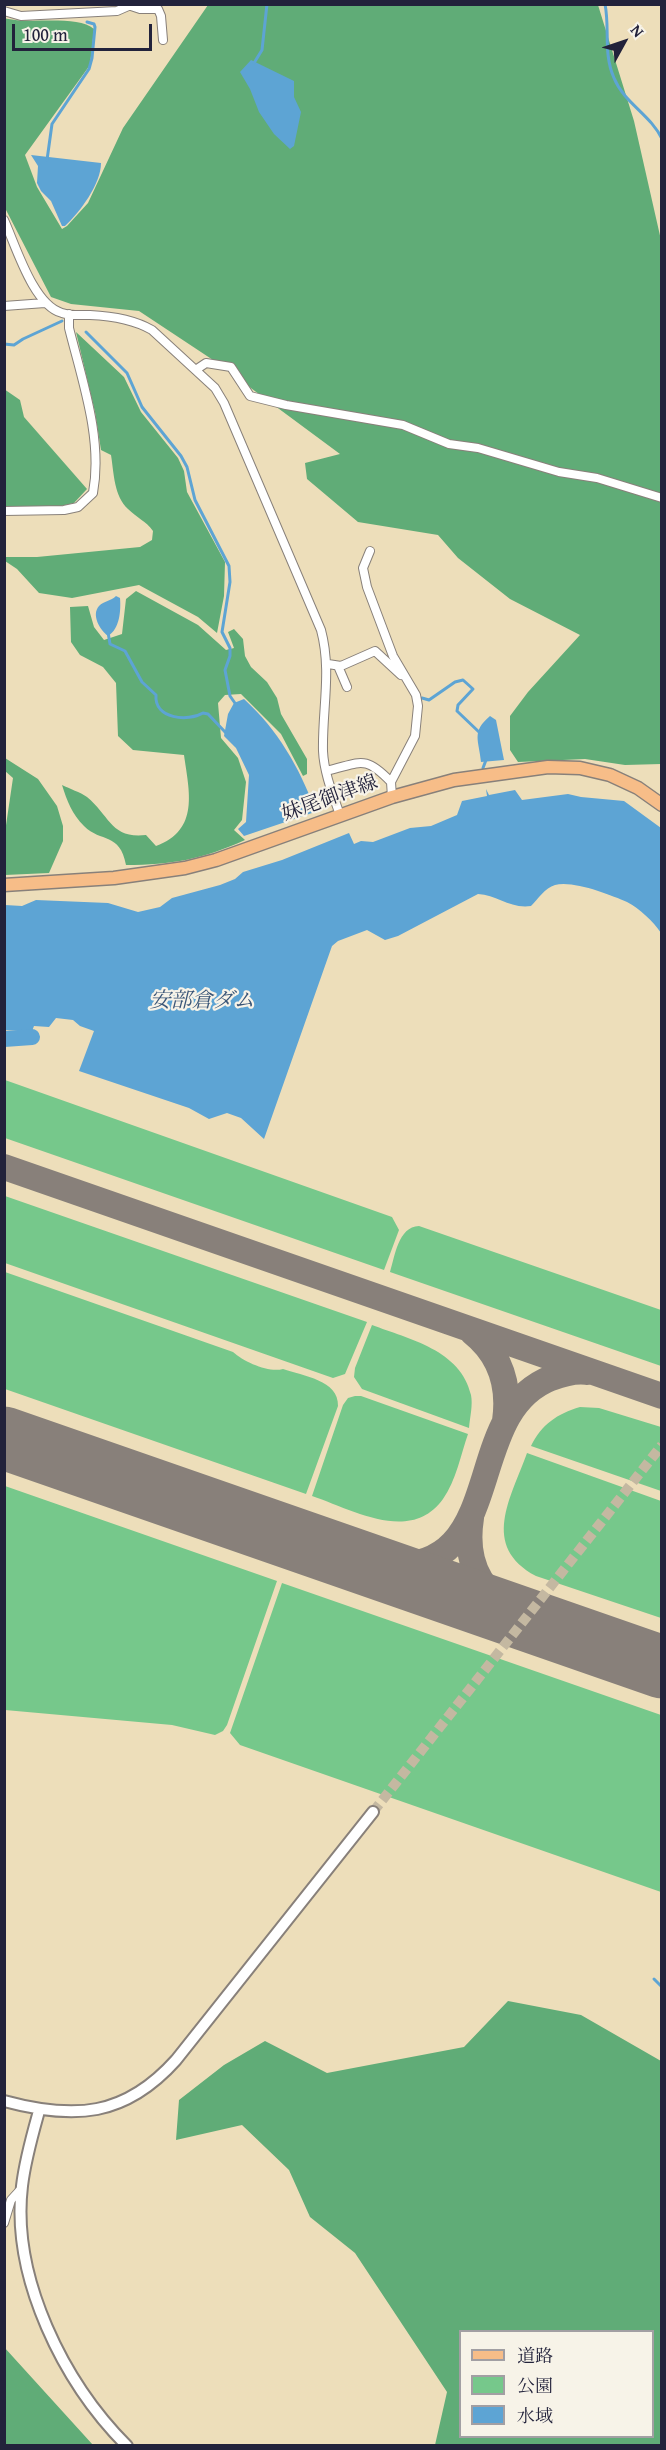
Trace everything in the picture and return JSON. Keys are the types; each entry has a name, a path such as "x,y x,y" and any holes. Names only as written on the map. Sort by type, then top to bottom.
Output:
{"main road":[{"name":"妹尾御津線","path":"4,885 114,878 185,868 216,860 392,797 454,780 558,767 580,768 610,775 638,788 662,805"}],"street":[{"path":"4,11 21,16 117,11 132,5 140,9 158,9 161,16 163,40"},
{"path":"4,220 32,283 45,303 53,309 69,314 102,315 142,324 197,369 215,388 224,403 321,630 328,664 323,752 326,771 340,815"},
{"path":"4,306 45,303"},
{"path":"4,511 71,509 78,507 93,493 95,467 92,423 69,328 69,314"},
{"path":"197,369 206,363 231,367 250,396 285,405 403,425 449,444 478,448 559,472 597,478 662,498"},
{"path":"370,551 363,568 368,587 393,656 417,695 418,706 415,736 391,782 392,797"},
{"path":"328,664 338,666 375,651 407,681"},
{"path":"338,666 347,687"},
{"path":"326,771 365,762 375,766 391,782"},
{"path":"4,2101 39,2111 63,2113 103,2108 132,2097 164,2074 373,1812"},
{"path":"39,2111 27,2150 21,2188 25,2256 31,2285 46,2326 63,2358 98,2413 127,2445"},
{"path":"4,2223 11,2200 21,2188"}],"green space":[{"path":"208,5 598,5 634,121 661,240 661,764 625,765 585,759 518,762 510,750 510,716 528,692 580,635 510,599 458,558 438,535 358,522 307,479 305,463 340,454 213,360 139,311 71,304 51,297 5,208 4,18 76,22 94,29 90,65 25,155 37,187 62,229 88,203 123,128"},
{"path":"76,332 124,377 141,412 178,458 184,471 187,492 225,562 224,596 217,633 198,617 139,585 72,598 39,593 17,569 5,561 5,557 37,557 140,547 152,540 153,531 123,504 115,484 111,455 101,450 95,412"},
{"path":"4,389 20,400 24,417 87,489 74,503 61,506 5,507"},
{"path":"136,591 198,625 226,650 234,648 228,632 234,629 243,639 245,656 251,667 267,682 277,698 281,714 307,759 307,774 303,776 281,734 241,694 225,695 218,703 221,738 238,758 246,782 242,820 234,830 245,840 187,860 126,865 115,843 90,831 76,817 62,785 87,797 118,830 134,835 146,835 156,846 170,839 180,830 186,820 189,795 184,755 133,750 118,736 116,683 103,667 80,655 71,642 70,607 88,606 94,627 104,640 122,634 126,599"},
{"path":"5,758 38,779 57,806 63,826 63,841 49,873 5,875 5,832 13,778 5,771"},
{"path":"5,1080 392,1217 399,1230 384,1270 5,1138"},
{"path":"5,1196 367,1322 345,1374 333,1378 5,1263"},
{"path":"419,1226 661,1310 661,1366 390,1272 398,1243 406,1231"},
{"path":"5,1272 233,1352 257,1366 283,1369 318,1380 333,1390 338,1406 306,1494 5,1389"},
{"path":"372,1325 432,1348 457,1367 471,1395 469,1428 362,1389 354,1377 355,1368"},
{"path":"361,1396 468,1434 451,1484 443,1499 430,1512 415,1519 398,1522 381,1520 312,1496 343,1405 348,1398"},
{"path":"580,1407 599,1408 661,1427 661,1491 531,1446 535,1438 551,1421"},
{"path":"527,1453 661,1501 661,1618 536,1576 519,1564 509,1550 504,1536 504,1520"},
{"path":"5,1486 277,1581 223,1731 215,1735 172,1725 5,1710"},
{"path":"282,1583 661,1715 661,1892 240,1745 230,1733"},
{"path":"508,2001 581,2015 661,2061 661,2445 435,2445 447,2392 355,2253 310,2217 289,2170 242,2125 176,2140 179,2100 224,2065 265,2041 327,2073 464,2047"},
{"path":"4,2347 93,2445 5,2445"}],"water":[{"path":"251,60 294,81 294,97 301,112 294,146 290,149 274,134 259,112 240,72"},
{"path":"31,155 101,163 97,180 89,197 65,226 62,226 51,201 37,183 38,166"},
{"path":"116,596 120,598 119,619 115,629 108,636 102,630 96,614 99,606"},
{"path":"244,699 277,736 302,778 315,809 312,813 244,836 238,829 246,822 249,775 236,748 224,736 228,714 234,703"},
{"path":"490,716 496,720 504,760 481,762 478,732"},
{"name":"安部倉ダム","path":"486,789 489,795 515,790 522,800 568,794 624,801 661,828 661,933 646,916 627,902 592,889 563,884 548,889 531,906 517,906 478,894 398,936 385,940 367,930 338,941 332,946 264,1139 241,1118 227,1113 209,1119 189,1108 79,1071 94,1031 80,1026 73,1020 56,1018 49,1027 34,1026 32,1031 6,1030 5,905 22,906 36,900 108,903 138,912 160,907 172,898 220,885 235,879 243,872 282,860 349,833 354,844 361,841 373,842 410,828 431,826 457,815 462,801 487,796"}],"waterway":[{"path":"254,63 262,50 267,4"},
{"path":"605,4 609,59 614,78 624,95 651,123 662,139"},
{"path":"47,160 52,124 89,69 95,27 94,24 87,22"},
{"path":"4,344 14,345 62,321"},
{"path":"86,332 127,373 142,407 181,456 187,467 195,500 229,566 230,582 222,632 230,648 225,670 230,696 237,706"},
{"path":"108,632 110,644 125,651 142,682 156,695 160,709 166,714 181,718 208,714 226,733"},
{"path":"422,698 429,700 455,682 463,680 473,689 458,705 457,711 479,732"},
{"path":"483,768 486,760"},
{"path":"4,1039 32,1037"},
{"path":"654,1979 662,1987"}],"taxiway":[{"path":"4,1167 662,1396"},
{"path":"472,1332 497,1361 506,1396 505,1421"},
{"path":"367,1564 414,1564 446,1550 466,1525 503,1426 522,1398 551,1378 573,1372 587,1372"},
{"path":"471,1518 470,1552 480,1580 499,1602 527,1620"}],"runway":[{"path":"4,1438 662,1667"}],"tunnel":[{"path":"373,1812 662,1445"}]}
